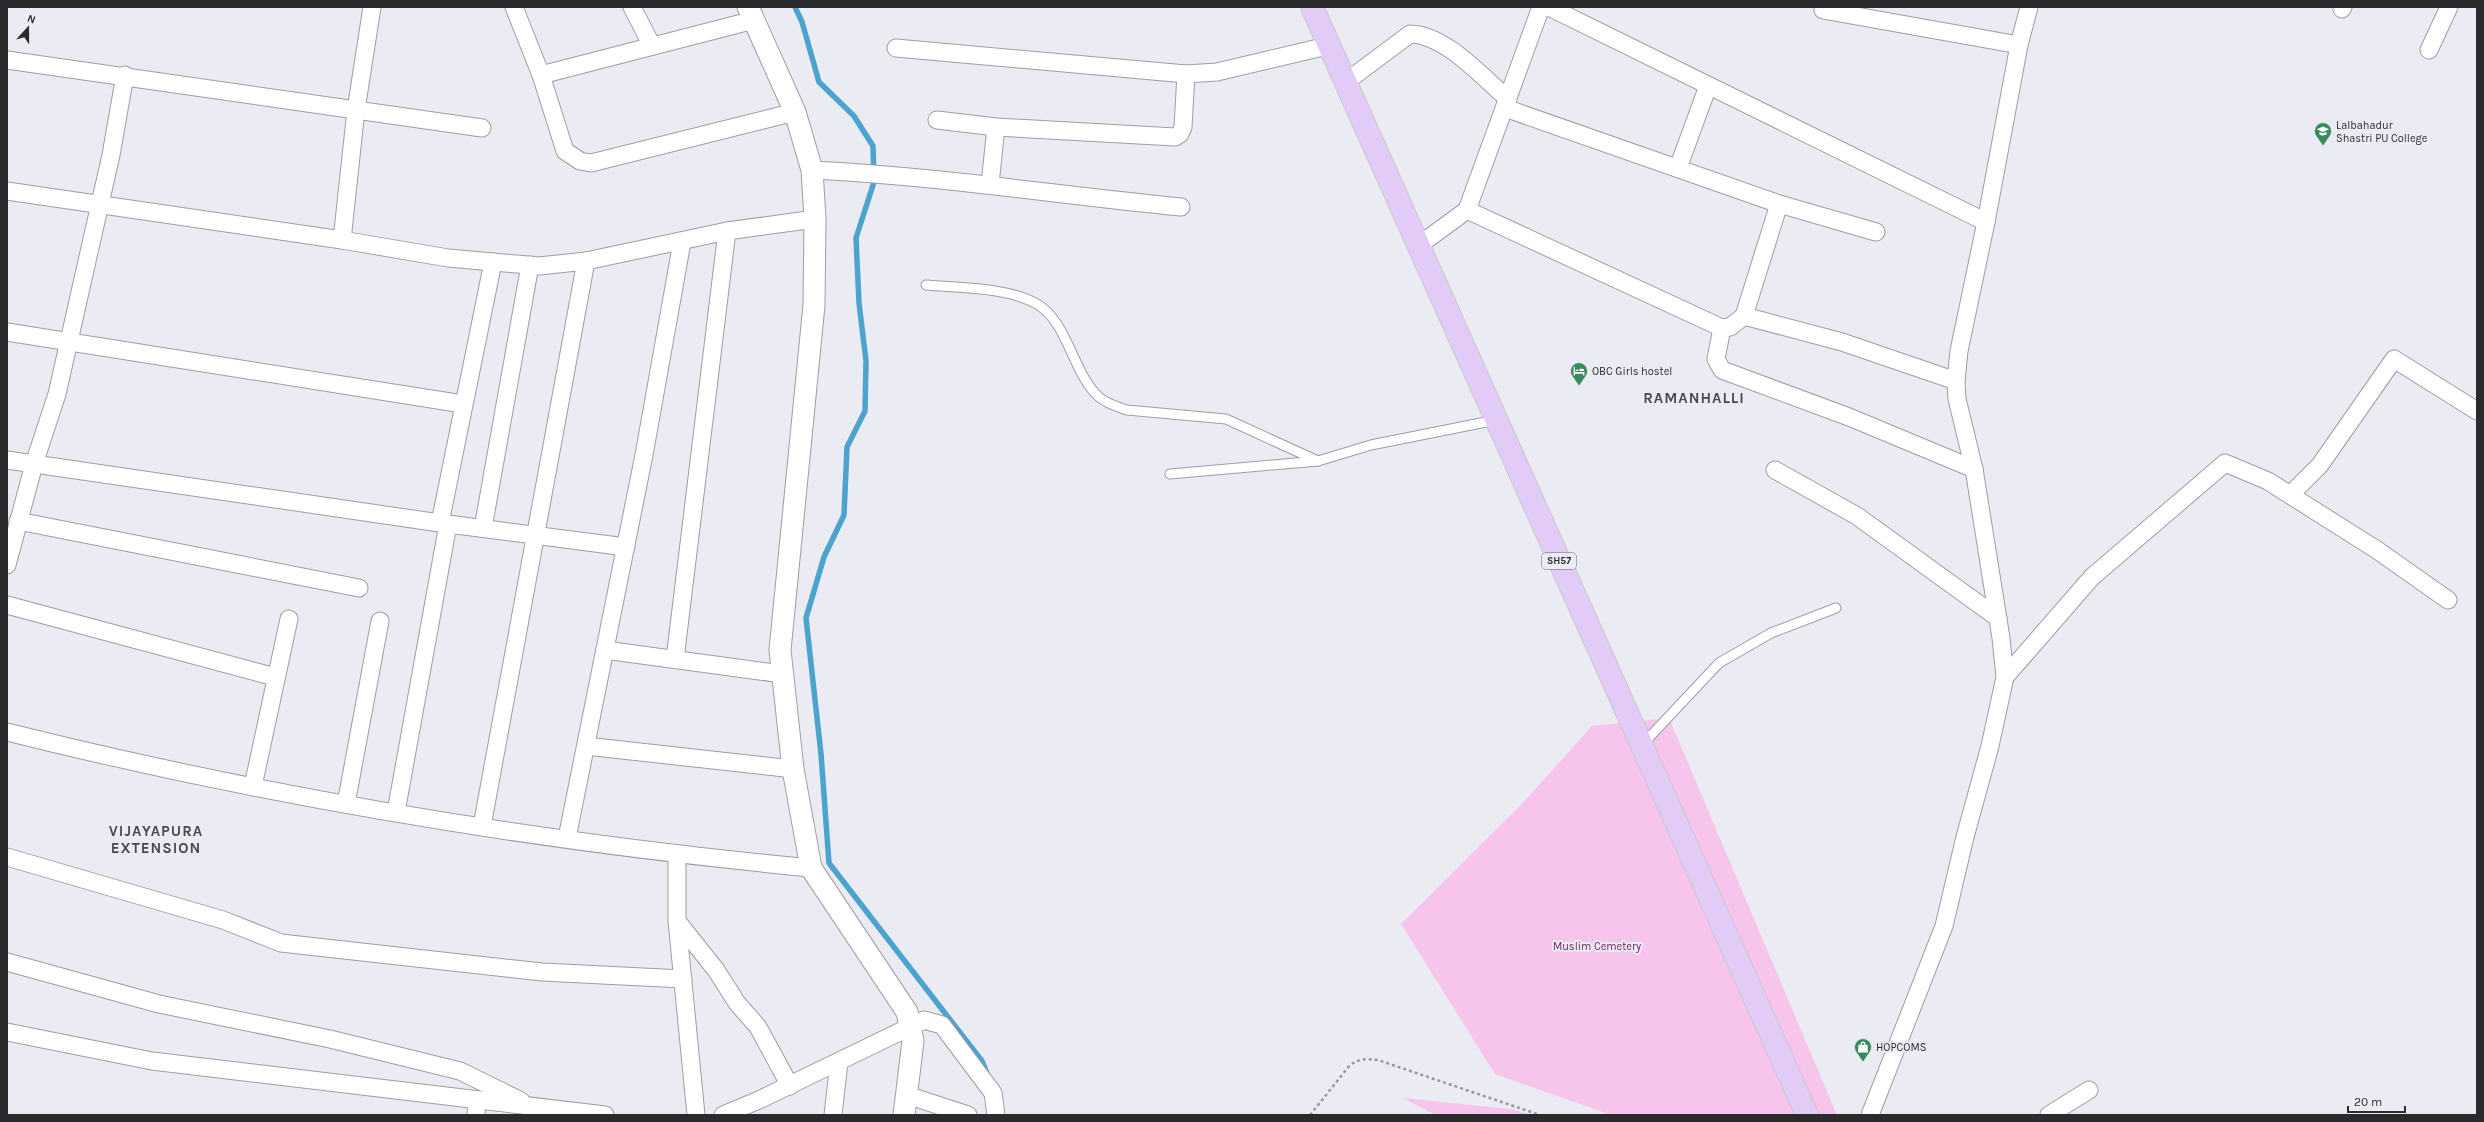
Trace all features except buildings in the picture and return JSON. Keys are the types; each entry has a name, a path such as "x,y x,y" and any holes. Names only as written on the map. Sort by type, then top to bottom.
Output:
{"main road":[{"name":"SH57","path":"1312,7 1807,1115"}],"street":[{"path":"342,240 356,110 372,7"},
{"path":"514,7 541,75 565,151 580,161 590,163 795,112"},
{"path":"632,7 652,46"},
{"path":"1418,246 1467,210 1541,7"},
{"path":"1549,7 1986,222"},
{"path":"1870,1115 1944,926 1965,837 1990,746 2005,677 1998,618 1974,469 1957,399 1956,381 1959,351 1986,222 2019,45 2029,7"},
{"path":"2429,50 2449,7"},
{"path":"1824,10 2019,45"},
{"path":"541,75 652,46 751,14 795,112 812,170 815,219 814,305 780,650 782,674 793,769 811,868 907,1012 913,1041 904,1115"},
{"path":"896,48 1186,74 1224,70 1327,46 1345,78 1410,34 1422,34 1433,38 1451,50 1506,103 1678,168 1779,204 1876,232"},
{"path":"7,60 125,75 482,128"},
{"path":"937,120 996,127 1175,137 1180,134 1183,127 1186,74"},
{"path":"7,565 34,464 57,394 99,206 125,75"},
{"path":"1678,168 1708,86"},
{"path":"990,184 996,127"},
{"path":"812,170 990,184 1049,194 1181,207"},
{"path":"7,191 99,206 342,240 448,258 530,265 586,261 682,242 727,231 815,219"},
{"path":"1467,210 1722,328 1730,327 1744,316 1779,204"},
{"path":"675,659 727,231"},
{"path":"567,838 626,548 682,242"},
{"path":"482,826 586,261"},
{"path":"396,812 463,404 493,262"},
{"path":"483,528 530,265"},
{"path":"1744,316 1842,342 1956,381"},
{"path":"1722,328 1716,358 1722,370 1849,417 1974,469"},
{"path":"7,332 68,344 463,404"},
{"path":"2290,495 2320,465 2394,359 2477,411"},
{"path":"7,460 444,524 626,548"},
{"path":"2005,677 2092,577 2225,463 2268,481 2377,550 2448,600"},
{"path":"1775,470 1857,516 1998,618"},
{"path":"18,521 359,588"},
{"path":"7,605 275,677"},
{"path":"253,786 275,677 289,619"},
{"path":"346,804 380,620"},
{"path":"605,650 782,674"},
{"path":"7,732 126,762 346,804 677,855 811,868"},
{"path":"586,746 793,769"},
{"path":"677,855 677,921 696,1115"},
{"path":"7,857 223,920 281,943 542,972 683,979"},
{"path":"677,921 716,970 737,1003 758,1027 790,1086"},
{"path":"7,962 159,1004 330,1039 460,1072 532,1107"},
{"path":"723,1115 758,1108 790,1086 924,1020 942,1025 993,1094 996,1115"},
{"path":"7,1032 152,1061 477,1107 532,1107 605,1115"},
{"path":"833,1115 839,1062"},
{"path":"2049,1115 2089,1090"},
{"path":"907,1095 968,1115"}],"lane":[{"path":"926,285 1006,294 1038,305 1053,319 1090,387 1100,398 1112,405 1127,410 1226,419 1318,461"},
{"path":"1170,474 1318,461 1371,445 1496,420"},
{"path":"1641,746 1720,663 1771,633 1836,608"}],"path":[{"path":"1310,1115 1350,1065 1359,1059 1378,1060 1540,1115"}],"green space":[{"name":"Muslim Cemetery","path":"1669,718 1837,1115 1611,1115 1495,1074 1401,924 1520,806 1592,726"},
{"path":"1403,1098 1510,1109 1532,1115 1435,1115"}],"waterway":[{"path":"795,7 802,22 819,82 854,116 873,146 874,182 856,238 859,303 866,361 865,411 847,447 844,515 824,557 806,618 821,754 829,863 982,1061 988,1076"}],"place":[{"name":"Lalbahadur Shastri PU College","path":"2323,146"},
{"name":"OBC Girls hostel","path":"1579,386"},
{"name":"HOPCOMS","path":"1863,1062"}],"district":[{"name":"RAMANHALLI","path":"1694,398"},
{"name":"VIJAYAPURA EXTENSION","path":"156,840"}]}
